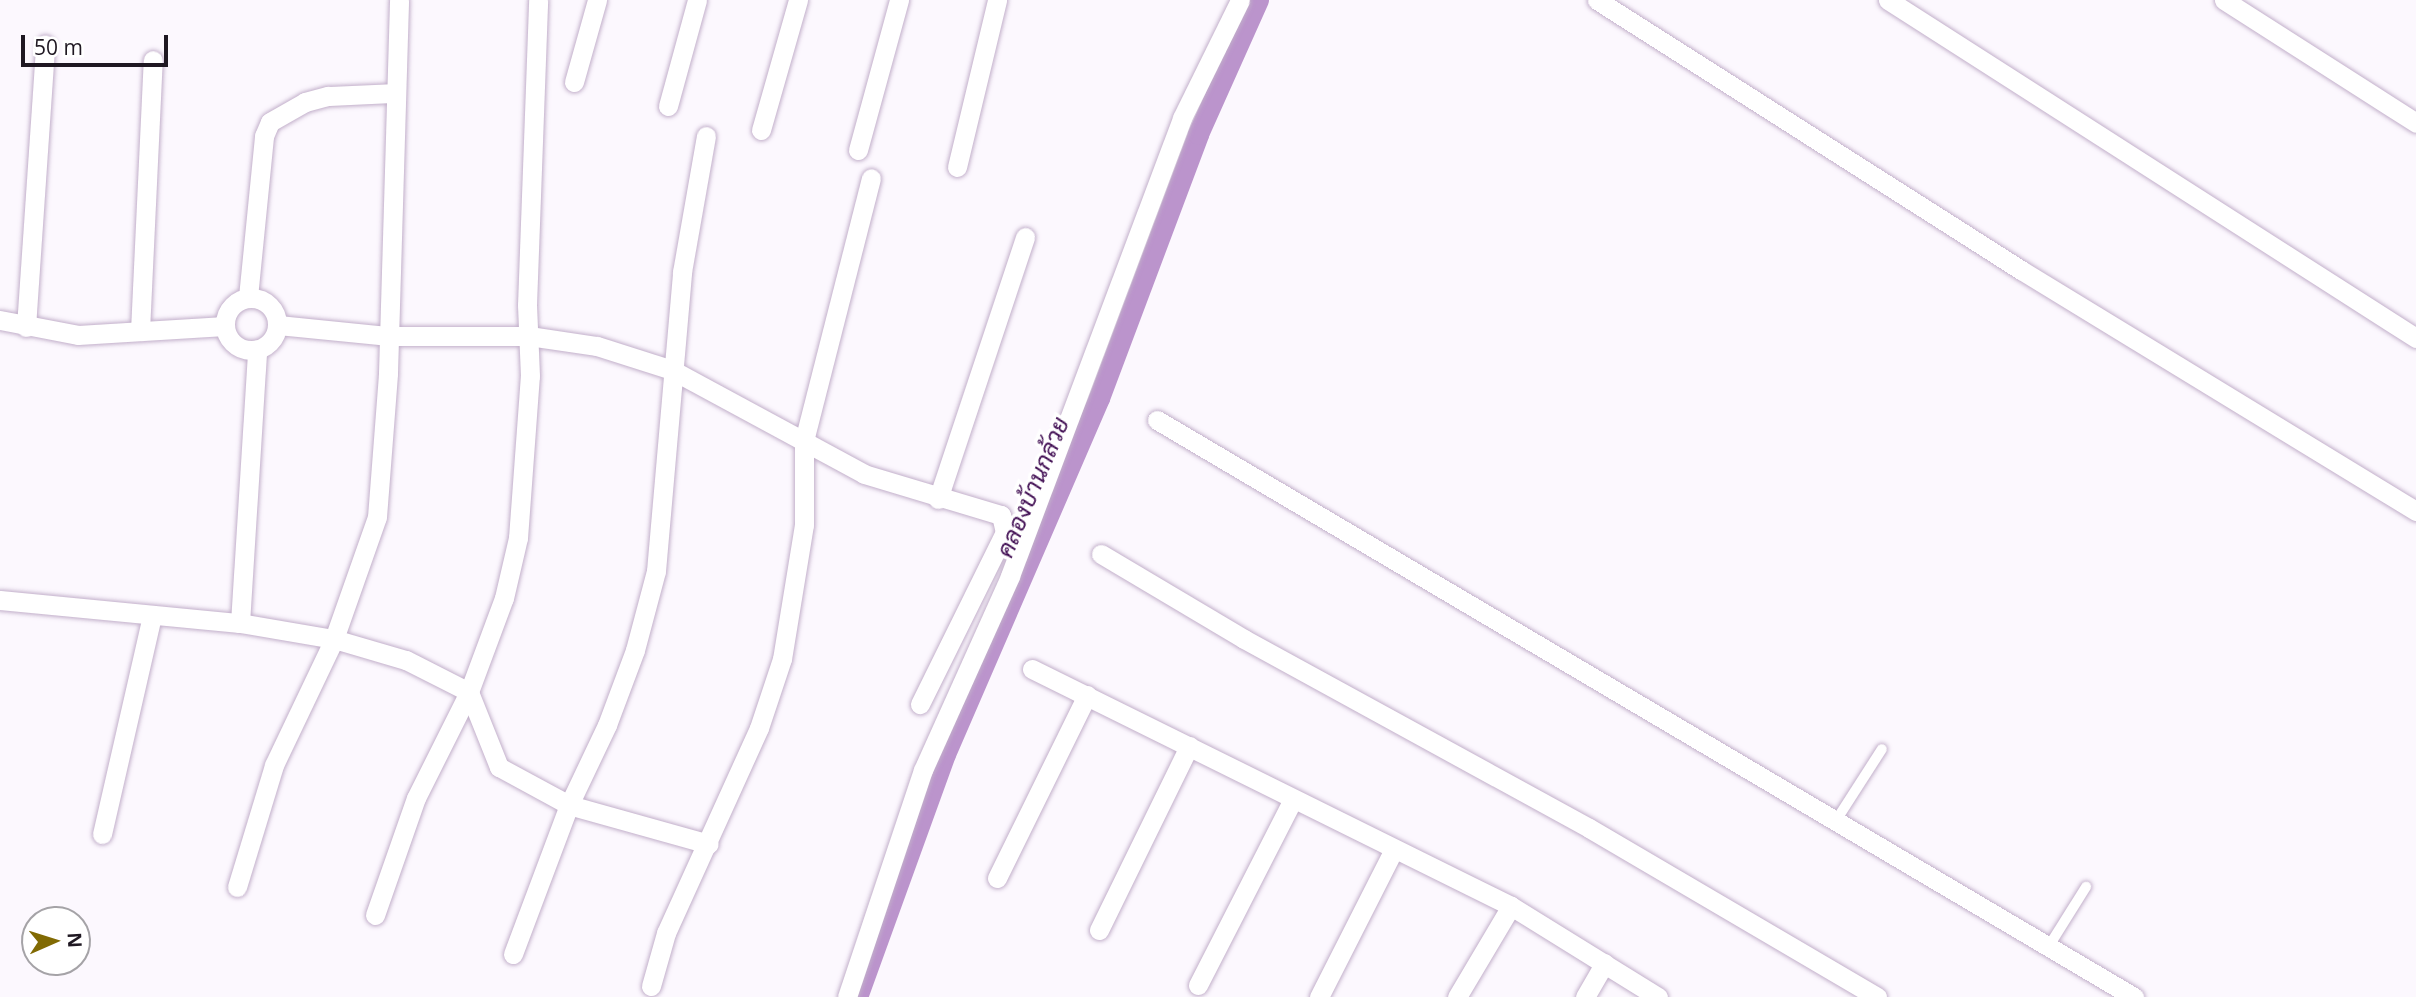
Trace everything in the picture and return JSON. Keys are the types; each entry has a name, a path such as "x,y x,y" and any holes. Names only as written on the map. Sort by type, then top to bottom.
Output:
{"street":[{"path":"237,887 274,765 334,639 377,517 389,336 393,93 399,0"},
{"path":"375,915 416,798 470,692 504,598 517,538 530,336 538,0"},
{"path":"574,82 597,0"},
{"path":"668,106 697,0"},
{"path":"761,130 798,0"},
{"path":"858,150 899,0"},
{"path":"957,167 997,0"},
{"path":"847,997 923,769 1010,576 1182,118 1240,0"},
{"path":"1597,0 2021,270 2416,511"},
{"path":"1888,0 2416,338"},
{"path":"2225,0 2416,123"},
{"path":"26,327 45,45"},
{"path":"140,331 153,60"},
{"path":"248,297 264,136 270,122 305,102 393,93"},
{"path":"513,954 569,805 607,725 635,650 656,572 682,272 706,136"},
{"path":"651,986 666,933 709,844 759,728 782,659 804,525 804,441 871,178"},
{"path":"939,499 1025,237"},
{"path":"257,350 232,342 225,326 231,307 248,297 266,302 278,325"},
{"path":"0,320 78,335 225,326"},
{"path":"278,325 389,336 530,336 597,346 672,370 864,474 939,499 988,508 1001,514 1005,531 920,704"},
{"path":"257,350 271,341 278,325"},
{"path":"240,623 257,350"},
{"path":"1157,420 1485,618 1837,819 2134,997"},
{"path":"1101,554 1244,639 1589,828 1877,997"},
{"path":"0,600 240,623 334,639 406,660 470,692 499,767 569,805 709,844"},
{"path":"102,834 152,616"},
{"path":"1032,669 1393,851 1511,906 1658,997"},
{"path":"997,878 1087,695"},
{"path":"1099,930 1189,746"},
{"path":"1198,985 1293,799"},
{"path":"1319,997 1393,851"},
{"path":"1457,997 1511,906"},
{"path":"1585,997 1605,963"}],"lane":[{"path":"1837,819 1882,749"},
{"path":"2049,946 2086,887"}],"waterway":[{"name":"คลองบ้านกล้วย","path":"857,997 945,754 1099,398 1198,134 1258,0"}]}
